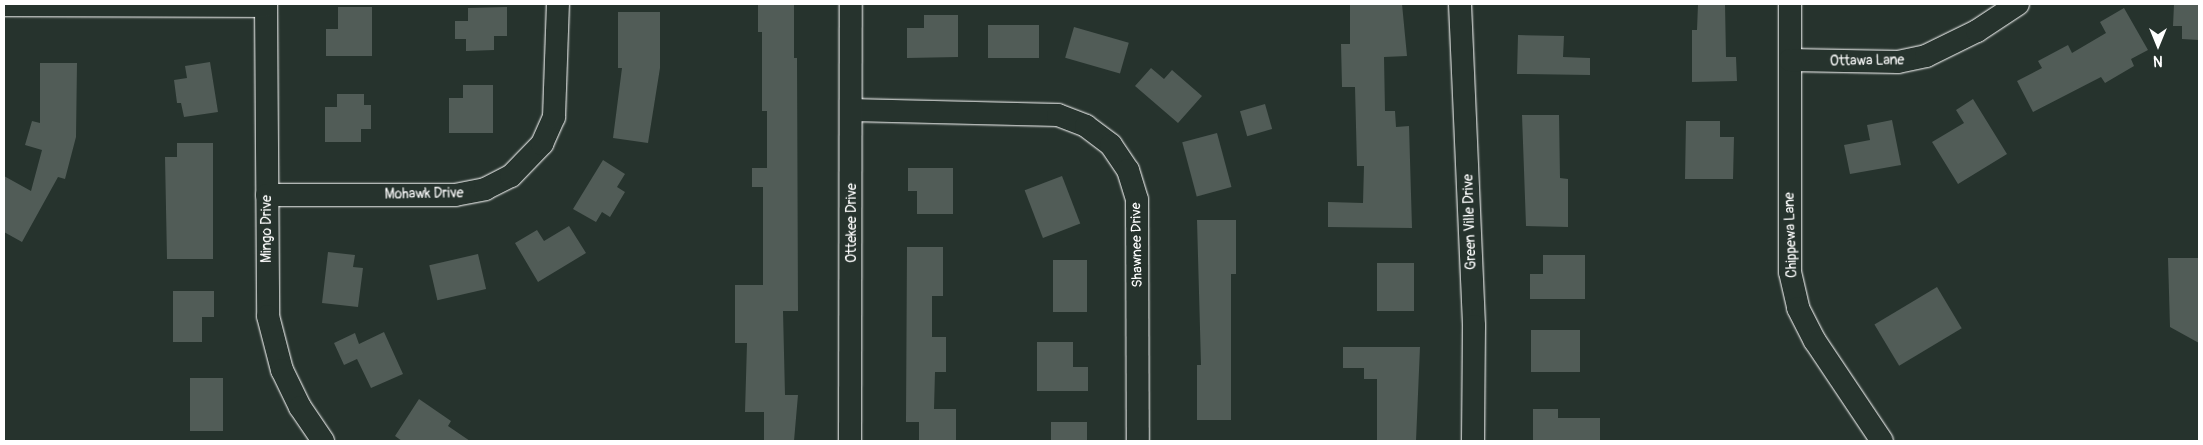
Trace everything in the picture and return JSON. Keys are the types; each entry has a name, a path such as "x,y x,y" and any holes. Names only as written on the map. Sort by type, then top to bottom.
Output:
{"street":[{"name":"Mohawk Drive","path":"266,195 455,195 484,189 511,176 537,150 554,117 558,4"},
{"name":"Ottekee Drive","path":"850,441 851,4"},
{"name":"Green Ville Drive","path":"1460,4 1474,326 1473,441"},
{"name":"Chippewa Lane","path":"1790,4 1790,272 1798,308 1815,341 1882,441"},
{"name":"Ottawa Lane","path":"1790,60 1898,62 1926,56 1977,31 2018,4"},
{"path":"4,5 266,5"},
{"name":"Mingo Drive","path":"266,5 268,316 273,343 300,408 323,441"},
{"name":"Shawnee Drive","path":"851,110 1058,115 1086,126 1110,145 1128,170 1137,200 1138,441"}],"building":[{"path":"758,4 794,4 794,58 797,58 798,311 783,311 785,395 798,395 794,441 764,441 764,412 745,412 747,343 735,343 735,285 763,285 763,187 752,187 752,168 767,168 767,111 762,111 762,32 758,32"},
{"path":"1350,4 1402,4 1407,56 1384,57 1385,111 1395,111 1396,127 1409,126 1412,228 1328,227 1328,202 1363,203 1364,166 1357,166 1355,87 1342,87 1341,44 1350,44"},
{"path":"1698,4 1725,4 1726,57 1736,57 1737,81 1692,82 1692,30 1697,30"},
{"path":"2174,4 2199,4 2199,40 2182,39 2182,26 2173,26"},
{"path":"338,7 372,7 372,56 326,56 326,29 338,29"},
{"path":"507,7 507,36 494,36 494,50 466,51 466,39 455,39 455,21 468,21 468,8"},
{"path":"2124,8 2148,50 2131,59 2134,66 2105,83 2101,77 2033,112 2017,81 2042,68 2038,61 2068,45 2072,53 2106,33 2100,22"},
{"path":"618,12 660,12 660,68 648,143 613,138 622,68 618,68"},
{"path":"924,15 958,15 958,57 907,58 907,28 924,28"},
{"path":"988,25 1039,25 1039,58 988,58"},
{"path":"1074,27 1129,43 1120,73 1065,58"},
{"path":"1518,35 1564,36 1563,57 1590,58 1590,75 1517,74"},
{"path":"210,62 218,112 184,117 181,103 177,103 174,80 187,78 185,66"},
{"path":"40,63 77,63 76,137 65,179 58,177 22,242 4,232 4,176 31,191 42,150 25,145 32,121 40,123"},
{"path":"1151,68 1164,79 1172,70 1202,96 1178,123 1135,86"},
{"path":"463,85 493,85 493,133 449,133 449,98 463,98"},
{"path":"337,94 364,94 364,105 371,105 371,129 361,129 361,142 325,142 325,107 337,107"},
{"path":"1973,99 2007,154 1958,184 1932,142 1964,123 1956,110"},
{"path":"1265,104 1272,129 1247,136 1240,111"},
{"path":"1522,115 1559,115 1560,178 1568,179 1568,227 1526,226"},
{"path":"1892,120 1901,165 1850,174 1844,145 1870,140 1867,125"},
{"path":"1686,121 1720,121 1720,137 1734,137 1733,179 1685,179"},
{"path":"1217,133 1231,187 1197,196 1182,142"},
{"path":"177,143 213,143 213,259 167,259 165,157 177,157"},
{"path":"603,160 625,174 617,187 625,192 610,217 602,212 596,222 573,209"},
{"path":"908,168 953,168 953,214 917,214 917,191 908,191"},
{"path":"1062,176 1080,224 1043,238 1025,190"},
{"path":"1197,220 1236,220 1236,274 1231,274 1231,420 1197,420 1197,365 1201,365"},
{"path":"569,226 586,253 538,282 515,243 537,230 544,241"},
{"path":"907,247 943,247 943,296 932,296 932,337 946,337 946,372 935,372 934,409 956,409 956,441 919,441 919,422 906,422"},
{"path":"328,252 355,255 353,267 363,268 358,307 322,303"},
{"path":"478,254 486,289 437,300 429,265"},
{"path":"1543,255 1585,255 1585,299 1530,299 1530,274 1543,274"},
{"path":"2168,258 2198,258 2199,343 2170,327"},
{"path":"1053,260 1087,260 1087,312 1053,312"},
{"path":"1377,263 1414,263 1414,311 1377,311"},
{"path":"1937,287 1962,328 1899,366 1874,325"},
{"path":"173,291 214,291 214,317 202,317 202,342 173,342"},
{"path":"1531,330 1580,330 1580,372 1531,372"},
{"path":"384,332 403,374 371,388 357,359 344,365 334,343 355,333 359,344"},
{"path":"1037,342 1073,342 1073,367 1088,367 1088,391 1037,391"},
{"path":"1343,347 1420,347 1416,441 1377,441 1377,379 1364,379 1364,368 1343,368"},
{"path":"190,378 223,378 223,431 190,431"},
{"path":"419,399 451,421 448,426 470,441 402,441 395,436"},
{"path":"1533,409 1558,409 1558,418 1600,418 1600,441 1533,441"},
{"path":"1051,422 1087,422 1087,441 1051,441"}]}
